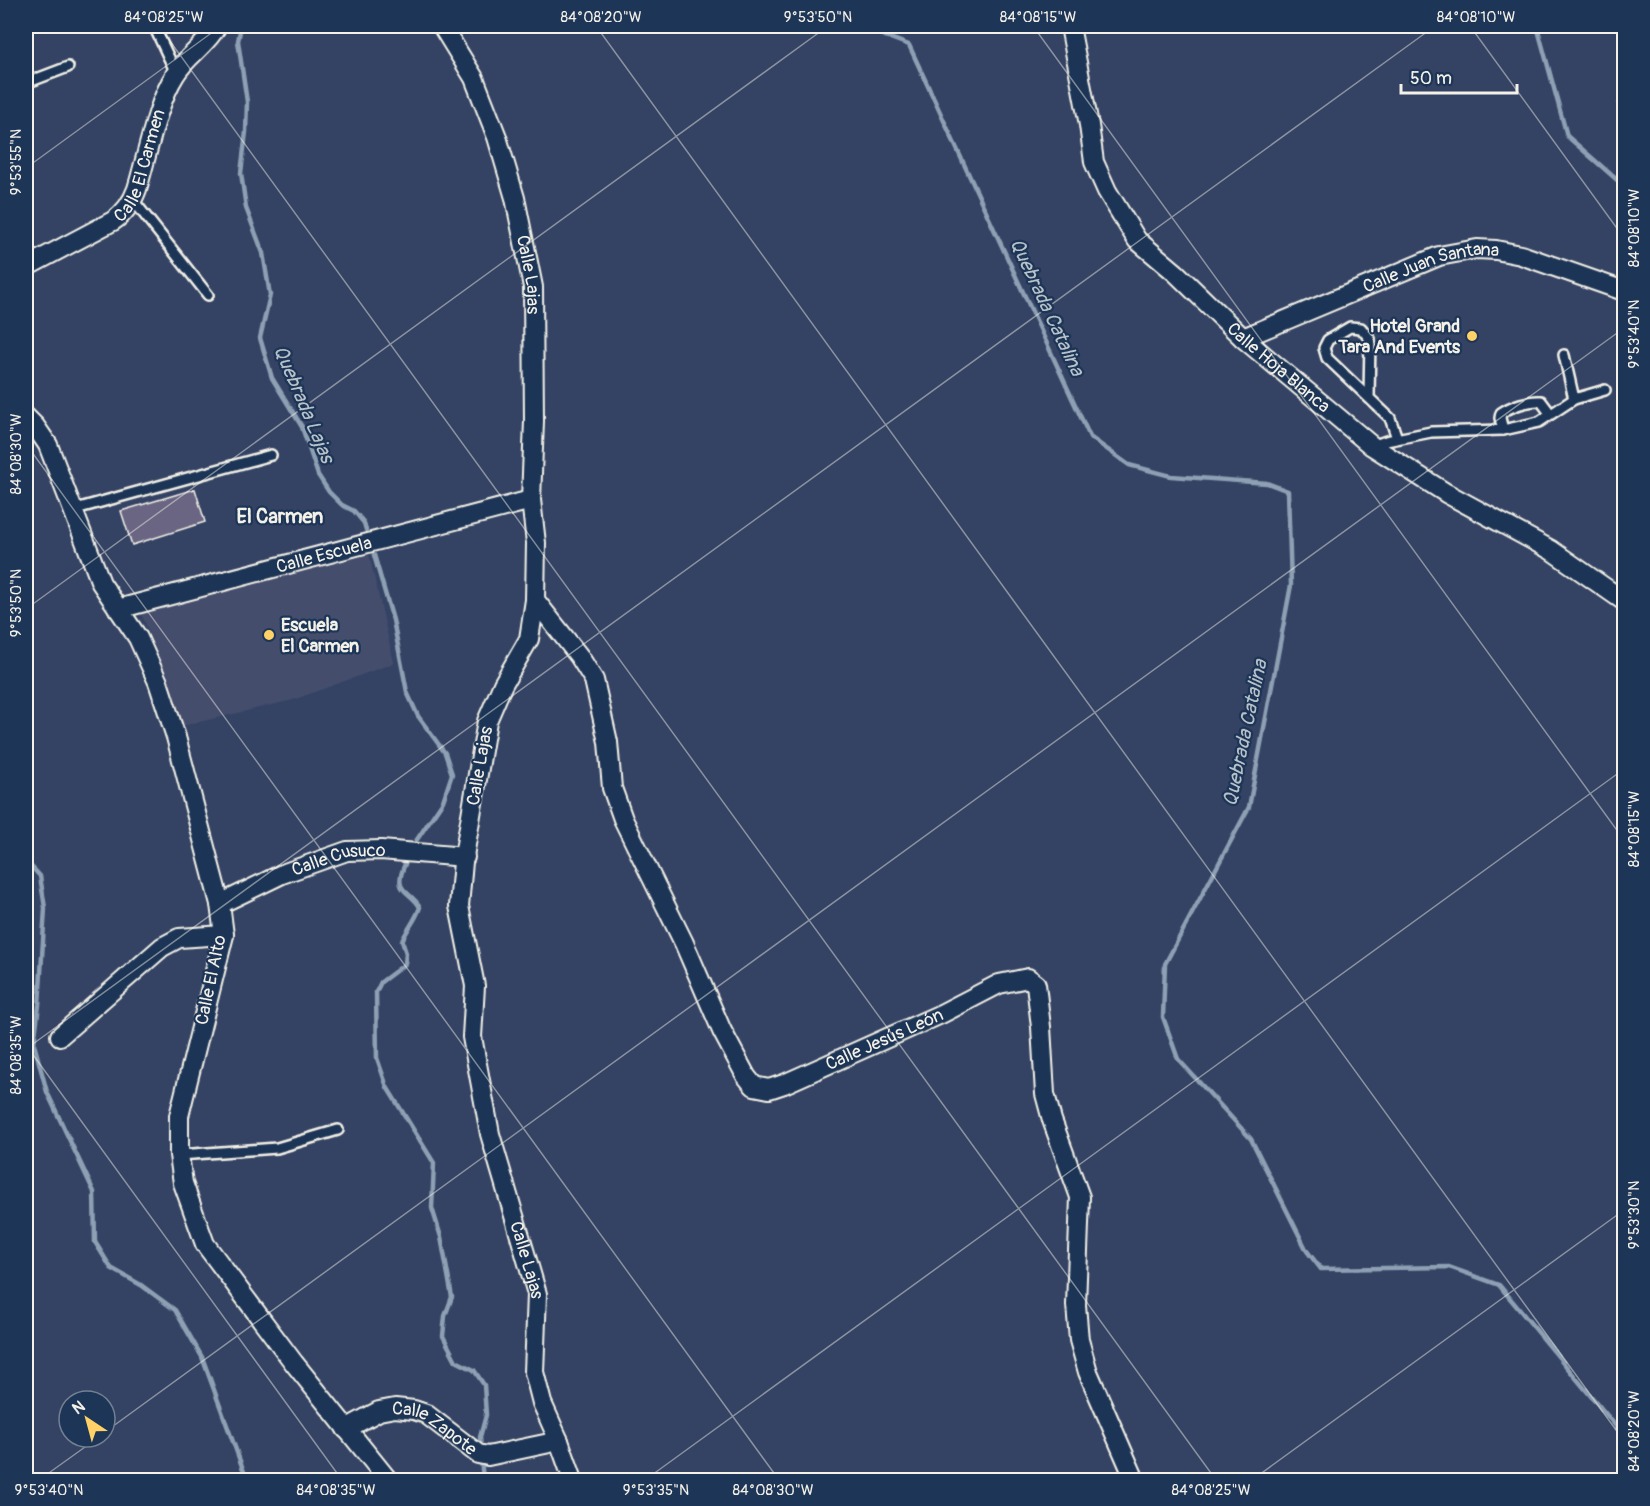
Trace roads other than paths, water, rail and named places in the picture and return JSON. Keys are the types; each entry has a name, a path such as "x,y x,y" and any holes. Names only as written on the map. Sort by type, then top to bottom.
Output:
{"street":[{"name":"Calle El Carmen","path":"26,267 122,215 133,200 166,92 176,73 206,42 217,26"},
{"name":"Calle Lajas","path":"442,26 474,78 497,137 515,198 532,286 534,421 531,500 536,543 535,600 529,639 503,684 487,721 459,906 475,986 472,1037 490,1134 537,1294 534,1372 542,1403 573,1480"},
{"name":"Calle Hoja Blanca","path":"1070,26 1094,162 1107,191 1137,240 1176,273 1243,338 1372,446 1446,493 1551,550 1624,601"},
{"name":"Calle Juan Santana","path":"1243,338 1439,256 1477,249 1521,255 1624,291"},
{"name":"Calle El Alto","path":"26,417 48,445 100,583 138,638 158,682 177,737 220,904 224,935 179,1116 179,1155 183,1183 205,1244 346,1429 388,1480"},
{"name":"Calle Escuela","path":"118,609 531,500"},
{"name":"Calle Jesús León","path":"535,600 579,656 594,680 608,742 612,788 623,819 684,943 722,1031 746,1076 754,1086 769,1089 784,1084 941,1014 999,984 1028,978 1036,984 1045,1095 1080,1197 1076,1305 1079,1340 1088,1372 1135,1480"},
{"name":"Calle Cusuco","path":"220,904 282,874 347,850 381,849 465,857"},
{"path":"60,1036 162,947 179,938 224,935"},
{"name":"Calle Zapote","path":"346,1429 379,1411 395,1408 426,1414 478,1454 488,1456 559,1441"}],"lane":[{"path":"154,26 176,73"},
{"path":"26,83 68,68"},
{"path":"133,200 208,294"},
{"path":"1369,398 1370,339 1360,328 1350,327 1328,340 1324,348 1327,358 1369,398 1390,418 1397,438"},
{"path":"1564,355 1574,399"},
{"path":"1372,446 1397,438 1431,432 1503,430 1539,422 1574,399 1605,390"},
{"path":"1503,430 1500,418 1501,413 1506,409 1535,400 1541,401 1550,413"},
{"path":"72,510 271,455"},
{"path":"179,1155 277,1148 338,1130"}],"waterway":[{"name":"Quebrada Lajas","path":"241,26 238,41 247,102 241,173 246,208 263,253 270,295 260,338 272,378 302,427 318,475 329,492 342,505 354,511 364,523 366,530"},
{"name":"Quebrada Catalina","path":"858,26 909,45 1090,437 1129,465 1171,476 1267,483 1288,491 1291,585 1249,807 1165,964 1163,1017 1178,1059 1251,1139 1307,1251 1321,1269 1449,1267 1499,1285 1624,1436"},
{"path":"1537,26 1567,136 1624,186"},
{"name":"Quebrada Lajas","path":"374,555 393,620 407,692 418,716 445,753 452,774 443,801 416,841"},
{"path":"26,861 40,876 45,908 39,1005 34,1044 47,1092 94,1192 95,1242 111,1268 141,1285 175,1310 202,1357 247,1480"},
{"name":"Quebrada Lajas","path":"405,864 401,873 401,886 420,907 402,941 406,953 405,964 381,982 376,992 377,1058 387,1087 434,1163 432,1208 441,1237 452,1297 445,1316 443,1336 456,1361 474,1370 484,1385 486,1415 480,1437 481,1448"},
{"name":"Quebrada Lajas","path":"481,1459 483,1480"}],"place":[{"name":"Hotel Grand Tara And Events","path":"1472,336"},
{"name":"Escuela El Carmen","path":"269,635"}],"district":[{"name":"El Carmen","path":"280,516"}]}
